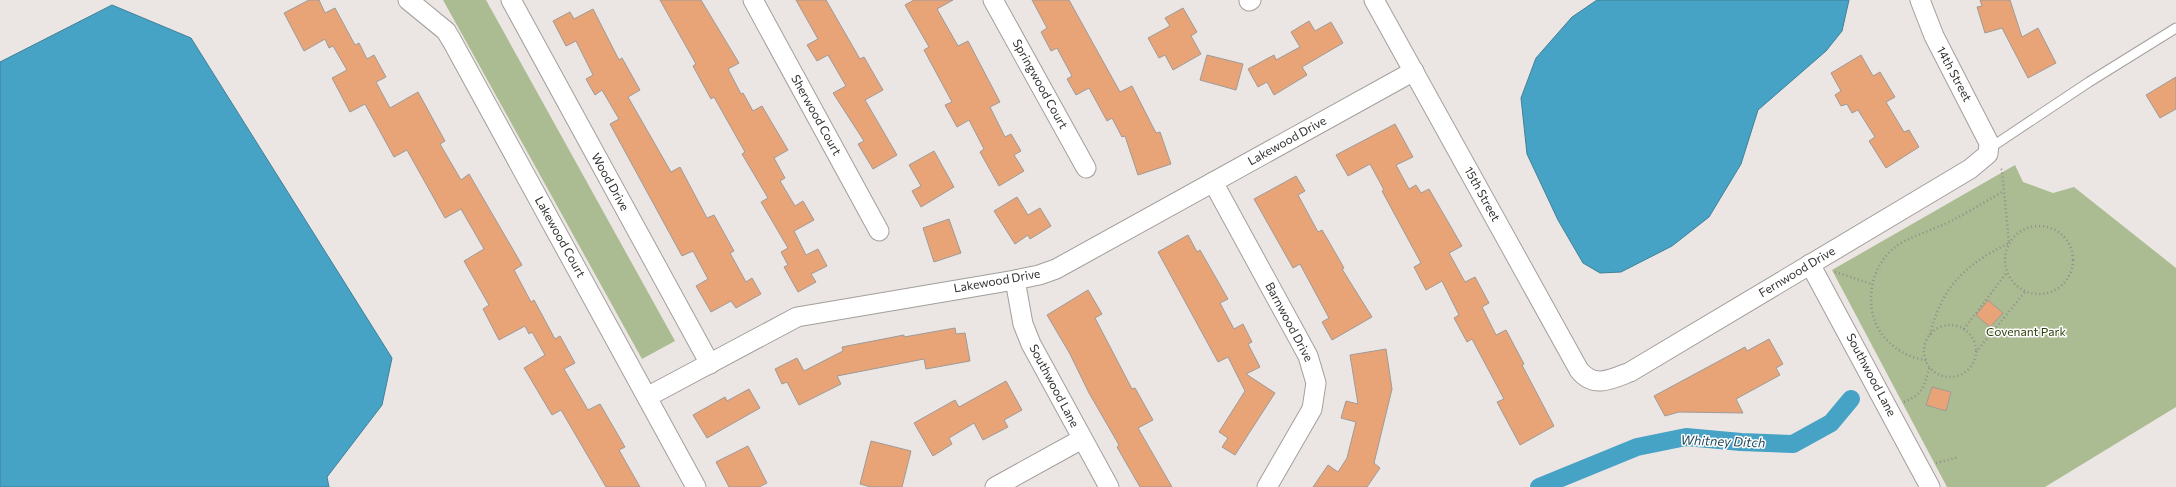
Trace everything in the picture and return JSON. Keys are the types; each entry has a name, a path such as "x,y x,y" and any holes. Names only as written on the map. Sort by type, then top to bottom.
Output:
{"street":[{"name":"Lakewood Court","path":"408,0 446,31 452,41 696,487"},
{"name":"Wood Drive","path":"510,0 710,364"},
{"name":"Sherwood Court","path":"753,0 879,231"},
{"name":"Springwood Court","path":"993,0 1086,168"},
{"name":"15th Street","path":"1374,0 1578,370 1583,376 1596,382"},
{"name":"14th Street","path":"1920,0 1934,36 1964,92 1989,151"},
{"name":"Lakewood Drive","path":"648,397 797,317 1015,280 1039,275 1056,269 1414,71"},
{"name":"Fernwood Drive","path":"1596,382 1608,381 1630,372 1970,169 1989,151"},
{"name":"Barnwood Drive","path":"1213,182 1308,356 1316,383 1312,409 1267,487"},
{"name":"Southwood Lane","path":"1810,264 1890,410 1930,487"},
{"name":"Southwood Lane","path":"1015,280 1023,324 1031,344 1109,487"},
{"path":"995,487 1082,438"}],"lane":[{"path":"1989,151 2089,82 2176,28"}],"path":[{"path":"1989,151 2002,170 2009,243 2005,254 2005,265 2007,272 2015,285 2025,292 2047,294 2066,282 2072,272 2074,261 2072,250 2067,240 2059,232 2043,226 2026,228 2017,234 2009,243 1974,263 1949,288 1935,314 1925,348 1926,360 1930,366 1941,375 1950,377 1958,375 1972,365 1976,352 2025,292"},
{"path":"1926,360 1916,359 1901,352 1888,341 1877,326 1872,313 1872,284 1881,263 1890,252 1902,242 1951,221 2004,191"},
{"path":"1810,264 1872,284"},
{"path":"1964,329 2007,272"},
{"path":"1930,335 1939,328 1948,325 1964,329 1975,341 1976,352"},
{"path":"1890,410 1916,398 1922,390 1930,366"},
{"path":"1921,470 1932,464 1959,457"}],"green space":[{"path":"443,0 486,0 675,341 642,359"},
{"name":"Covenant Park","path":"2015,165 2023,182 2053,193 2074,187 2176,268 2176,407 2045,487 1947,487 1832,270"}],"water":[{"path":"1597,0 1849,0 1842,31 1826,51 1758,110 1741,164 1709,217 1672,246 1621,272 1600,273 1583,263 1558,220 1527,154 1521,98 1536,58 1572,17"},
{"path":"112,5 191,38 392,358 382,405 327,477 329,487 0,487 0,62"}],"building":[{"path":"309,0 319,0 325,13 335,8 355,45 359,43 367,59 374,55 386,77 376,82 390,108 418,92 445,141 440,144 461,180 469,174 522,265 514,270 531,302 534,300 555,339 560,336 575,363 564,369 588,410 600,404 625,447 619,450 640,487 606,487 561,410 552,415 524,368 545,355 532,332 529,334 525,326 499,340 483,309 489,305 464,261 484,249 461,209 445,218 407,150 394,157 365,104 350,112 332,78 347,70 333,46 329,48 325,39 304,51 284,13"},
{"path":"660,0 701,0 739,63 728,69 741,94 743,93 753,111 762,106 788,150 774,158 785,178 780,181 795,206 803,201 814,220 794,231 806,255 818,249 827,266 811,274 816,282 798,292 784,267 788,265 781,252 788,248 761,202 768,198 742,154 745,152 714,97 711,99 693,66 696,64"},
{"path":"796,0 826,0 860,59 864,57 883,90 865,100 897,155 873,169 858,144 864,141 833,93 846,86 828,55 817,61 807,45 818,39"},
{"path":"914,0 953,0 937,9 958,46 968,41 1000,102 990,107 1005,137 1011,134 1021,151 1014,155 1024,171 999,186 980,152 984,149 969,120 957,127 945,105 952,102 924,50 929,47 905,5"},
{"path":"1032,0 1069,0 1120,92 1132,86 1156,133 1160,132 1171,164 1138,175 1125,136 1122,137 1112,118 1107,121 1089,88 1076,95 1067,79 1072,76 1057,48 1051,51 1041,32 1047,28"},
{"path":"1980,0 2010,0 2022,37 2038,28 2056,63 2028,78 2002,28 1985,33 1977,7 1982,6"},
{"path":"1183,8 1197,32 1191,36 1201,54 1173,70 1165,55 1159,58 1148,38 1170,26 1165,18"},
{"path":"593,9 619,60 622,58 640,90 628,97 671,172 680,167 707,218 714,215 734,251 730,253 746,282 752,278 761,294 736,308 731,301 711,312 696,286 708,279 693,251 682,256 610,124 619,119 602,90 595,95 586,79 593,75 576,41 566,46 553,21 570,12 574,19"},
{"path":"1309,21 1315,31 1331,22 1343,43 1302,67 1307,75 1274,95 1267,82 1258,87 1248,69 1274,55 1276,60 1300,47 1291,32"},
{"path":"1207,55 1243,64 1236,90 1200,80"},
{"path":"1861,55 1873,76 1880,72 1895,97 1886,102 1904,132 1909,130 1919,147 1886,168 1869,141 1875,137 1858,110 1852,113 1847,104 1841,106 1835,95 1841,91 1831,73"},
{"path":"2176,77 2176,109 2160,118 2146,95"},
{"path":"1395,124 1413,157 1396,165 1409,189 1416,185 1421,193 1429,189 1462,246 1449,253 1465,282 1475,277 1489,303 1482,307 1496,335 1506,330 1524,364 1522,365 1554,426 1520,445 1497,402 1504,399 1472,339 1467,342 1454,318 1459,315 1442,281 1426,290 1414,267 1421,263 1382,191 1384,190 1370,164 1348,176 1336,155"},
{"path":"934,151 954,187 921,207 912,191 921,186 909,165"},
{"path":"1296,176 1305,191 1298,195 1318,232 1322,230 1344,268 1342,269 1372,317 1332,340 1322,322 1329,318 1300,264 1293,268 1254,199"},
{"path":"1017,197 1028,215 1040,208 1051,226 1030,239 1028,235 1015,244 994,211"},
{"path":"949,219 961,253 934,262 923,228"},
{"path":"1188,235 1197,252 1200,250 1228,299 1220,303 1234,329 1243,324 1252,342 1248,344 1260,367 1246,374 1275,393 1235,455 1222,447 1228,438 1219,432 1245,391 1228,357 1218,362 1158,252"},
{"path":"1088,290 1102,314 1095,318 1132,389 1135,388 1153,420 1138,428 1172,487 1140,487 1117,447 1119,445 1089,393 1070,354 1047,315"},
{"path":"1988,300 2003,313 1990,327 1976,315"},
{"path":"955,328 956,334 965,333 970,361 926,369 924,359 837,376 841,384 799,405 787,382 782,384 775,369 797,358 804,371 843,351 842,347 904,335 904,337"},
{"path":"1769,339 1783,364 1776,368 1780,375 1736,399 1743,413 1679,412 1665,416 1654,396 1745,347 1747,351"},
{"path":"1386,349 1392,389 1374,463 1380,468 1367,487 1313,487 1328,465 1338,472 1347,458 1356,422 1341,418 1346,401 1358,404 1350,355"},
{"path":"1006,381 1022,410 1004,420 1008,427 983,440 974,423 949,438 952,444 933,456 914,423 955,400 959,407"},
{"path":"1932,387 1951,392 1946,411 1926,405"},
{"path":"749,389 760,408 707,438 693,415 725,397 727,401"},
{"path":"871,441 911,451 902,487 871,487 860,484"},
{"path":"748,446 767,483 759,487 729,487 716,462"}],"waterway":[{"name":"Whitney Ditch","path":"1539,487 1637,447 1686,437 1741,442 1793,444 1831,423 1851,399"}]}
